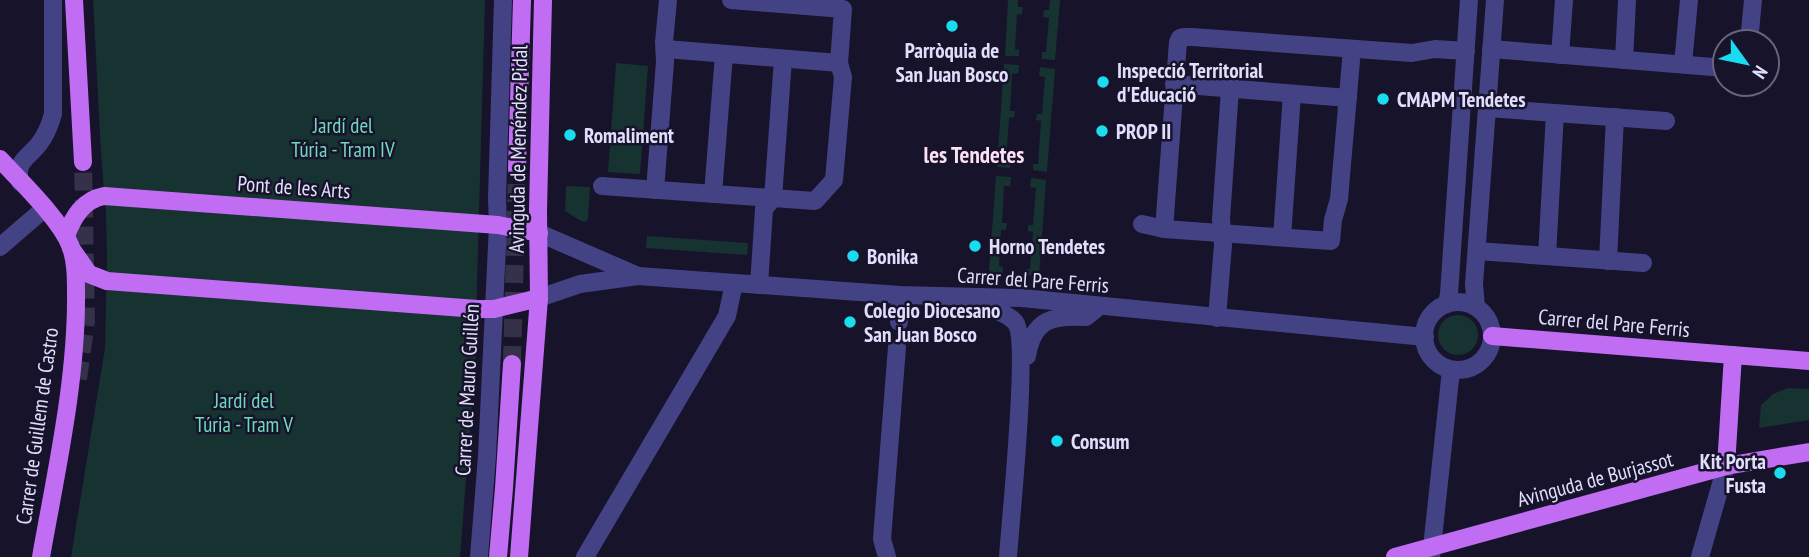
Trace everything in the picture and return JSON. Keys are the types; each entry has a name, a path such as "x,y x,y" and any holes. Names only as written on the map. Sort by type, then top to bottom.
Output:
{"main road":[{"path":"74,0 83,162"},
{"name":"Avinguda de Menéndez Pidal","path":"517,169 522,0"},
{"name":"Avinguda de Menéndez Pidal","path":"539,299 538,210 543,0"},
{"name":"Carrer de Guillem de Castro","path":"0,159 45,208 69,242 75,265 74,352 41,557"},
{"name":"Pont de les Arts","path":"69,242 71,223 84,205 104,196 498,225 539,233"},
{"path":"69,242 89,274 107,281 485,309 539,299 519,557"},
{"name":"Carrer del Pare Ferris","path":"1492,336 1733,355"},
{"path":"1726,466 1733,355 1809,361"},
{"name":"Carrer de Mauro Guillén","path":"498,557 512,364"},
{"name":"Avinguda de Burjassot","path":"1395,557 1431,552 1726,466 1809,452"}],"street":[{"path":"20,181 18,172 21,164 40,143 53,114 53,0"},
{"name":"Avinguda de Menéndez Pidal","path":"498,225 503,0"},
{"path":"654,190 668,0"},
{"path":"602,186 816,201 834,180 843,77 839,63 843,9 731,0"},
{"path":"1447,304 1469,0"},
{"path":"1476,307 1474,284 1495,0"},
{"path":"1560,55 1564,0"},
{"path":"1624,60 1627,0"},
{"path":"1684,64 1689,0"},
{"path":"1750,28 1753,0"},
{"path":"1164,229 1174,84 1180,38 1412,53 1435,49 1466,51"},
{"path":"1142,224 1164,229 1331,241 1339,199 1352,48"},
{"path":"666,49 839,63"},
{"path":"1491,49 1711,67"},
{"path":"713,194 724,54"},
{"path":"759,285 764,209 773,198 783,59"},
{"path":"1174,84 1348,98"},
{"path":"1217,318 1223,245 1220,219 1230,89"},
{"path":"1282,237 1292,93"},
{"path":"1487,108 1666,121"},
{"path":"1547,256 1555,113"},
{"path":"1608,261 1615,117"},
{"path":"0,247 45,208"},
{"name":"Carrer de Mauro Guillén","path":"479,557 485,309 498,225"},
{"name":"Carrer del Pare Ferris","path":"539,233 638,276"},
{"path":"1477,251 1643,263"},
{"name":"Carrer del Pare Ferris","path":"539,299 580,284 638,276 906,295 1022,298 1424,337"},
{"path":"586,557 727,316 734,284"},
{"path":"899,322 906,295 1002,313 1016,323 1020,334 1021,392"},
{"path":"1462,303 1476,307 1488,320 1492,336 1490,348 1484,358 1475,366 1463,370 1451,370 1435,361 1424,337 1430,317 1447,304 1462,303"},
{"path":"1008,557 1021,392 1029,343 1038,328 1058,316 1086,317 1098,306"},
{"path":"887,557 882,538 897,348"},
{"path":"1431,552 1451,370"},
{"path":"1700,557 1726,466"}],"green space":[{"path":"93,0 485,0 476,351 460,557 71,557 105,348 106,214"},
{"path":"1008,0 1018,0 1018,7 1023,7 1022,14 1017,15 1015,49 1019,50 1019,56 1005,56"},
{"path":"1050,0 1060,0 1055,60 1042,59 1042,52 1046,52 1049,18 1043,17 1044,10 1049,10"},
{"path":"616,63 648,66 640,174 608,172"},
{"path":"1004,64 1019,65 1018,73 1012,74 1010,111 1015,111 1014,117 1009,118 1006,160 1011,161 1010,168 997,167"},
{"path":"1040,67 1055,69 1047,172 1033,170 1033,164 1038,164 1041,121 1036,120 1037,114 1042,114 1045,77 1039,76"},
{"path":"996,176 1011,177 1010,186 1004,186 1002,223 1007,223 1006,230 1001,230 999,266 1003,267 1003,273 989,272"},
{"path":"1031,178 1046,180 1039,276 1025,275 1026,269 1030,269 1033,232 1028,231 1028,225 1033,225 1036,188 1030,187"},
{"path":"566,186 590,187 588,219 585,222 565,211"},
{"path":"647,236 748,243 747,255 646,248"},
{"path":"1458,315 1472,321 1478,335 1472,349 1458,355 1444,349 1438,335 1444,321"},
{"path":"1788,388 1809,389 1809,420 1759,428 1761,405 1773,394"}],"tunnel":[{"path":"78,379 86,321 83,162"},
{"path":"512,364 517,169"}],"place":[{"name":"Parròquia de San Juan Bosco","path":"952,26"},
{"name":"Inspecció Territorial d'Educació","path":"1103,82"},
{"name":"CMAPM Tendetes","path":"1383,99"},
{"name":"PROP II","path":"1102,131"},
{"name":"Romaliment","path":"570,135"},
{"name":"Horno Tendetes","path":"975,246"},
{"name":"Bonika","path":"853,256"},
{"name":"Colegio Diocesano San Juan Bosco","path":"850,322"},
{"name":"Consum","path":"1057,441"},
{"name":"Kit Porta Fusta","path":"1780,473"}],"district":[{"name":"les Tendetes","path":"974,154"}],"park label":[{"name":"Jardí del Túria - Tram IV","path":"343,137"},
{"name":"Jardí del Túria - Tram V","path":"244,412"}]}
